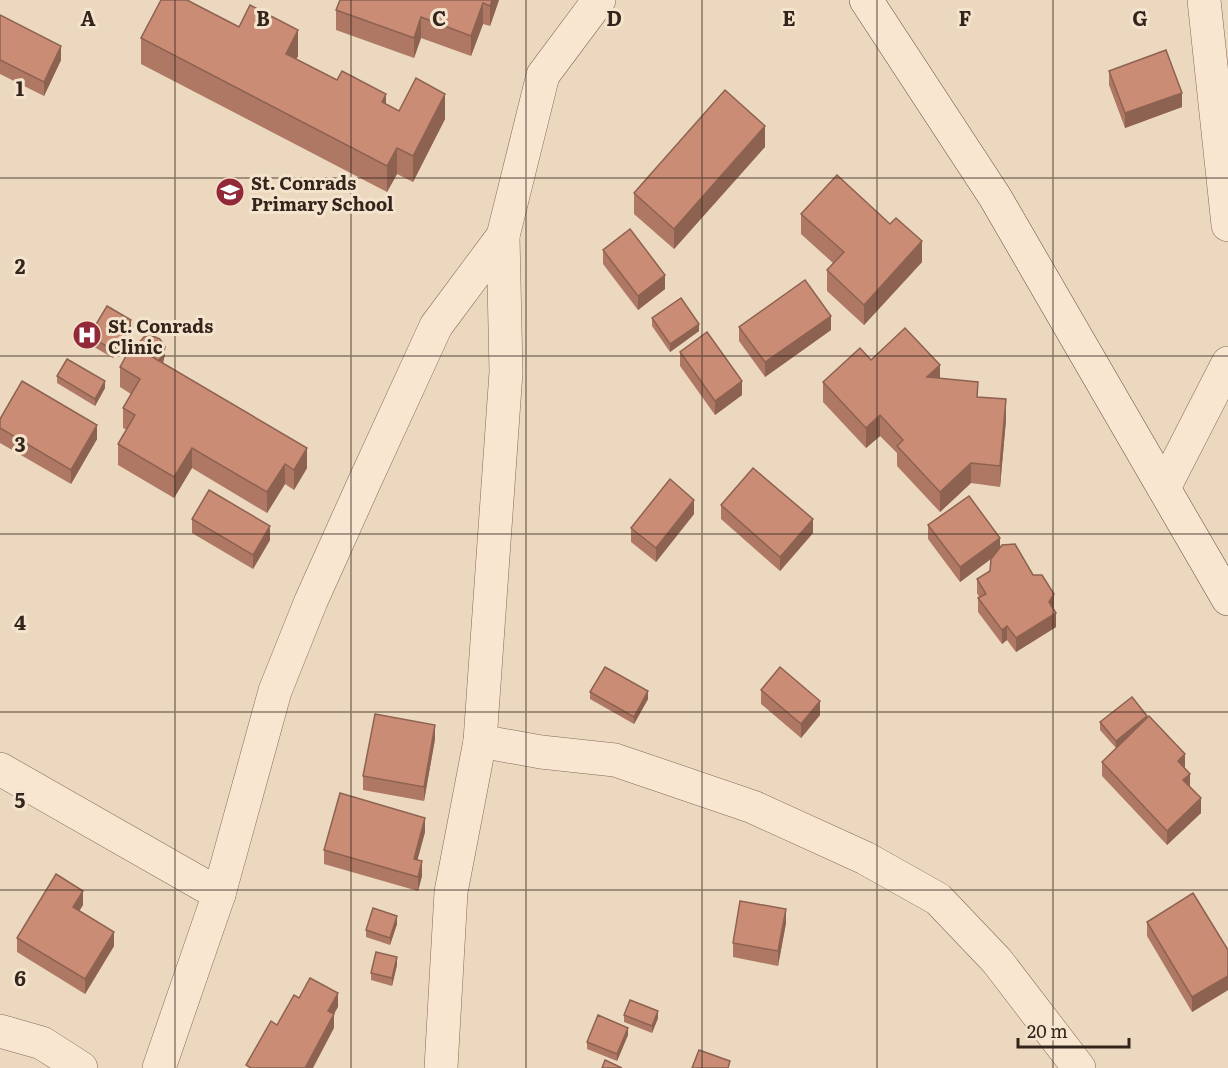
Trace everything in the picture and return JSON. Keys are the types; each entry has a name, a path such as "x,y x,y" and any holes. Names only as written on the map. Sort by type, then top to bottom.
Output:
{"street":[{"path":"441,1068 451,892 480,741 506,372 503,236 543,75 599,0"},
{"path":"866,0 995,197 1228,599"},
{"path":"1204,0 1228,225"},
{"path":"159,1068 219,894 275,691 311,601 436,326 503,236"},
{"path":"1164,488 1228,363"},
{"path":"480,741 542,752 615,760 753,807 865,858 938,899 997,961 1079,1068"},
{"path":"0,769 219,894"},
{"path":"0,1031 42,1043 81,1068"}],"building":[{"path":"161,0 187,0 239,27 250,5 298,30 286,54 337,80 342,71 386,94 382,102 399,111 416,78 445,94 413,156 397,148 387,166 141,38"},
{"path":"340,0 492,0 490,6 483,3 471,36 421,17 414,38 336,10"},
{"path":"0,15 61,46 44,82 0,60"},
{"path":"1166,50 1182,93 1125,113 1109,71"},
{"path":"725,90 765,126 674,229 634,193"},
{"path":"837,175 890,224 896,218 922,241 864,305 827,270 844,252 801,214"},
{"path":"630,229 665,275 638,296 603,250"},
{"path":"805,280 831,316 765,362 739,327"},
{"path":"681,298 699,324 670,344 652,318"},
{"path":"107,306 131,320 113,350 89,336"},
{"path":"905,328 940,365 927,377 978,382 977,397 1006,399 1000,466 971,463 940,492 897,446 903,440 880,415 866,428 823,382 860,348 871,360"},
{"path":"707,332 742,381 715,401 680,352"},
{"path":"153,336 160,339 165,347 158,361 138,349 138,344 144,337"},
{"path":"132,345 307,448 294,470 285,464 267,492 192,448 174,477 118,444 135,415 123,408 140,379 120,367"},
{"path":"67,359 105,381 95,399 57,376"},
{"path":"22,381 97,425 71,470 0,428 0,419"},
{"path":"753,468 813,519 780,557 721,505"},
{"path":"670,479 694,500 656,548 631,528"},
{"path":"209,490 270,526 253,555 192,519"},
{"path":"969,496 1000,538 960,567 928,525"},
{"path":"1015,544 1033,575 1042,575 1054,594 1049,602 1056,613 1016,638 1007,626 1002,630 978,598 986,594 977,579 990,571 991,559 1002,545"},
{"path":"605,667 648,691 634,717 590,692"},
{"path":"780,667 820,701 801,724 761,690"},
{"path":"1132,697 1147,716 1116,741 1100,722"},
{"path":"375,714 435,725 424,787 363,776"},
{"path":"1149,716 1185,754 1178,761 1190,774 1183,780 1201,798 1167,831 1102,762"},
{"path":"340,793 425,818 414,859 422,861 418,877 324,850"},
{"path":"56,874 83,891 73,907 114,932 85,979 17,938"},
{"path":"1193,893 1228,950 1228,976 1192,997 1147,922"},
{"path":"740,901 786,909 778,951 733,943"},
{"path":"373,908 397,916 390,938 366,930"},
{"path":"376,952 397,957 392,978 371,973"},
{"path":"310,978 338,993 328,1011 334,1014 305,1068 251,1068 246,1065 271,1021 277,1025 294,995 299,998"},
{"path":"630,1000 658,1011 652,1026 624,1015"},
{"path":"598,1015 628,1028 617,1054 587,1042"},
{"path":"699,1050 730,1061 728,1068 692,1068"},
{"path":"605,1060 622,1068 602,1068"}],"place":[{"name":"St. Conrads Primary School","path":"230,192"},
{"name":"St. Conrads Clinic","path":"87,335"}]}
